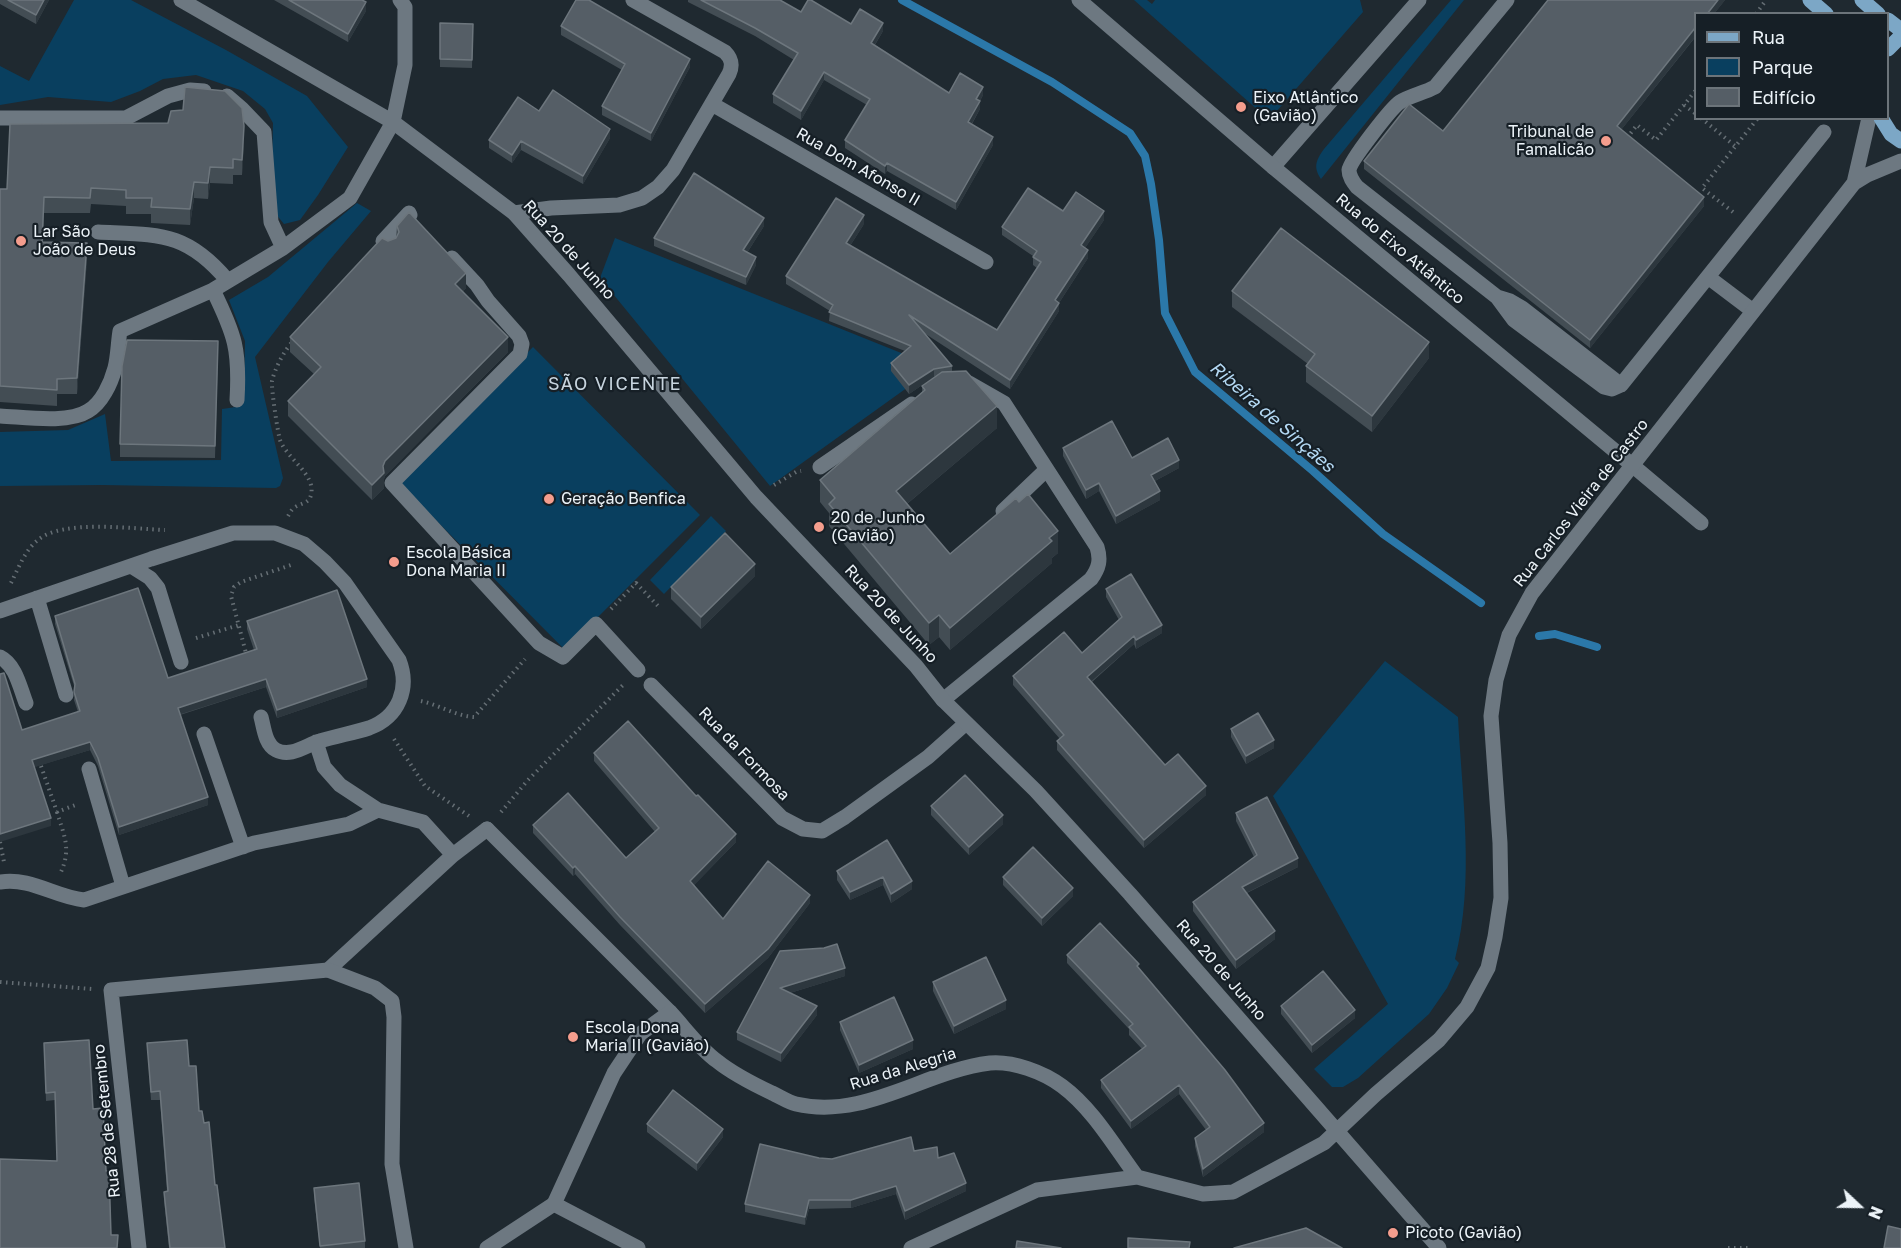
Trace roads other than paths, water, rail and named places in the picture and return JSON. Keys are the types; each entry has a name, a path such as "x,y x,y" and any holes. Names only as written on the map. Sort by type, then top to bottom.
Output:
{"main road":[{"path":"1810,0 1824,12"},
{"path":"1862,0 1876,12"},
{"path":"1889,48 1901,36"},
{"path":"1882,120 1891,134 1901,141"}],"street":[{"name":"Rua 20 de Junho","path":"181,0 393,122 514,213 756,497 916,666 943,700 1036,791 1122,885 1439,1248"},
{"path":"0,416 72,417 89,411 104,394 115,369 120,331 213,290 283,248 350,198 393,122 405,65 405,7 400,0"},
{"path":"514,213 551,208 619,205 642,198 658,187 673,170 729,74 730,57 725,52 633,0"},
{"name":"Rua do Eixo Atlântico","path":"1079,0 1273,167 1701,523"},
{"path":"1273,167 1419,0"},
{"path":"1507,0 1435,87 1423,94 1401,101 1391,111 1355,157 1349,168 1350,176 1357,187 1497,297 1514,320 1604,387 1612,389 1621,385 1824,132"},
{"path":"0,118 126,118 168,96 190,90 215,92 229,97 264,132 271,222 283,248"},
{"name":"Rua Dom Afonso II","path":"712,104 986,262"},
{"name":"Rua Carlos Vieira de Castro","path":"1854,183 1869,120"},
{"name":"Rua Carlos Vieira de Castro","path":"1137,1177 1203,1194 1233,1192 1324,1143 1438,1040 1467,1007 1488,968 1496,937 1501,898 1500,843 1491,716 1496,680 1509,635 1532,593 1854,183 1901,161"},
{"path":"388,246 383,241 409,213 424,229"},
{"path":"98,232 162,235 184,243 204,256 228,281"},
{"path":"439,245 477,285 519,336 522,344 520,354 392,483 539,643 563,657 596,624 638,670"},
{"path":"1708,277 1753,311"},
{"path":"213,290 230,325 236,345 239,366 237,400"},
{"path":"943,700 1091,579 1097,571 1100,555 1004,403 968,383 958,384"},
{"path":"820,467 921,397"},
{"path":"996,518 1046,470"},
{"path":"2,610 233,533 255,531 290,537 318,555 345,583 399,660 404,672 404,684 395,708 371,727 316,742 290,753 275,749 268,743 261,717"},
{"path":"130,566 150,578 158,588 181,662"},
{"path":"37,598 66,695"},
{"path":"0,657 16,675 26,703"},
{"name":"Rua da Formosa","path":"651,685 782,818 803,830 822,831 845,817 928,756 966,724"},
{"path":"204,734 243,847"},
{"path":"316,742 324,767 340,785 378,810 423,822 453,855 328,970 375,988 392,1001 394,1017 392,1164 406,1248"},
{"path":"89,769 123,886"},
{"path":"0,882 27,882 69,899 84,900 243,847 349,824 378,810"},
{"name":"Rua da Alegria","path":"453,855 487,829 716,1060 754,1084 795,1104 835,1108 860,1103 969,1067 991,1063 1011,1064 1041,1074 1062,1086 1092,1115 1137,1177"},
{"name":"Rua 28 de Setembro","path":"139,1248 111,990 328,970"},
{"path":"487,1248 554,1204 614,1073 640,1034 670,1012"},
{"path":"911,1248 1038,1190 1137,1177"},
{"path":"554,1204 638,1248"}],"waterway":[{"name":"Ribeira de Sinçães","path":"902,0 1052,82 1130,133 1145,156 1151,184 1159,240 1165,313 1195,372 1313,471 1383,534 1481,603"},
{"name":"Ribeira de Sinçães","path":"1539,636 1555,634 1597,647"}],"place":[{"name":"Eixo Atlântico (Gavião)","path":"1241,107"},
{"name":"Tribunal de Famalicão","path":"1606,141"},
{"name":"Lar São João de Deus","path":"21,241"},
{"name":"Geração Benfica","path":"549,499"},
{"name":"20 de Junho (Gavião)","path":"819,527"},
{"name":"Escola Básica Dona Maria II","path":"394,562"},
{"name":"Escola Dona Maria II (Gavião)","path":"573,1037"},
{"name":"Picoto (Gavião)","path":"1393,1233"}],"district":[{"name":"SÃO VICENTE","path":"615,384"}]}
